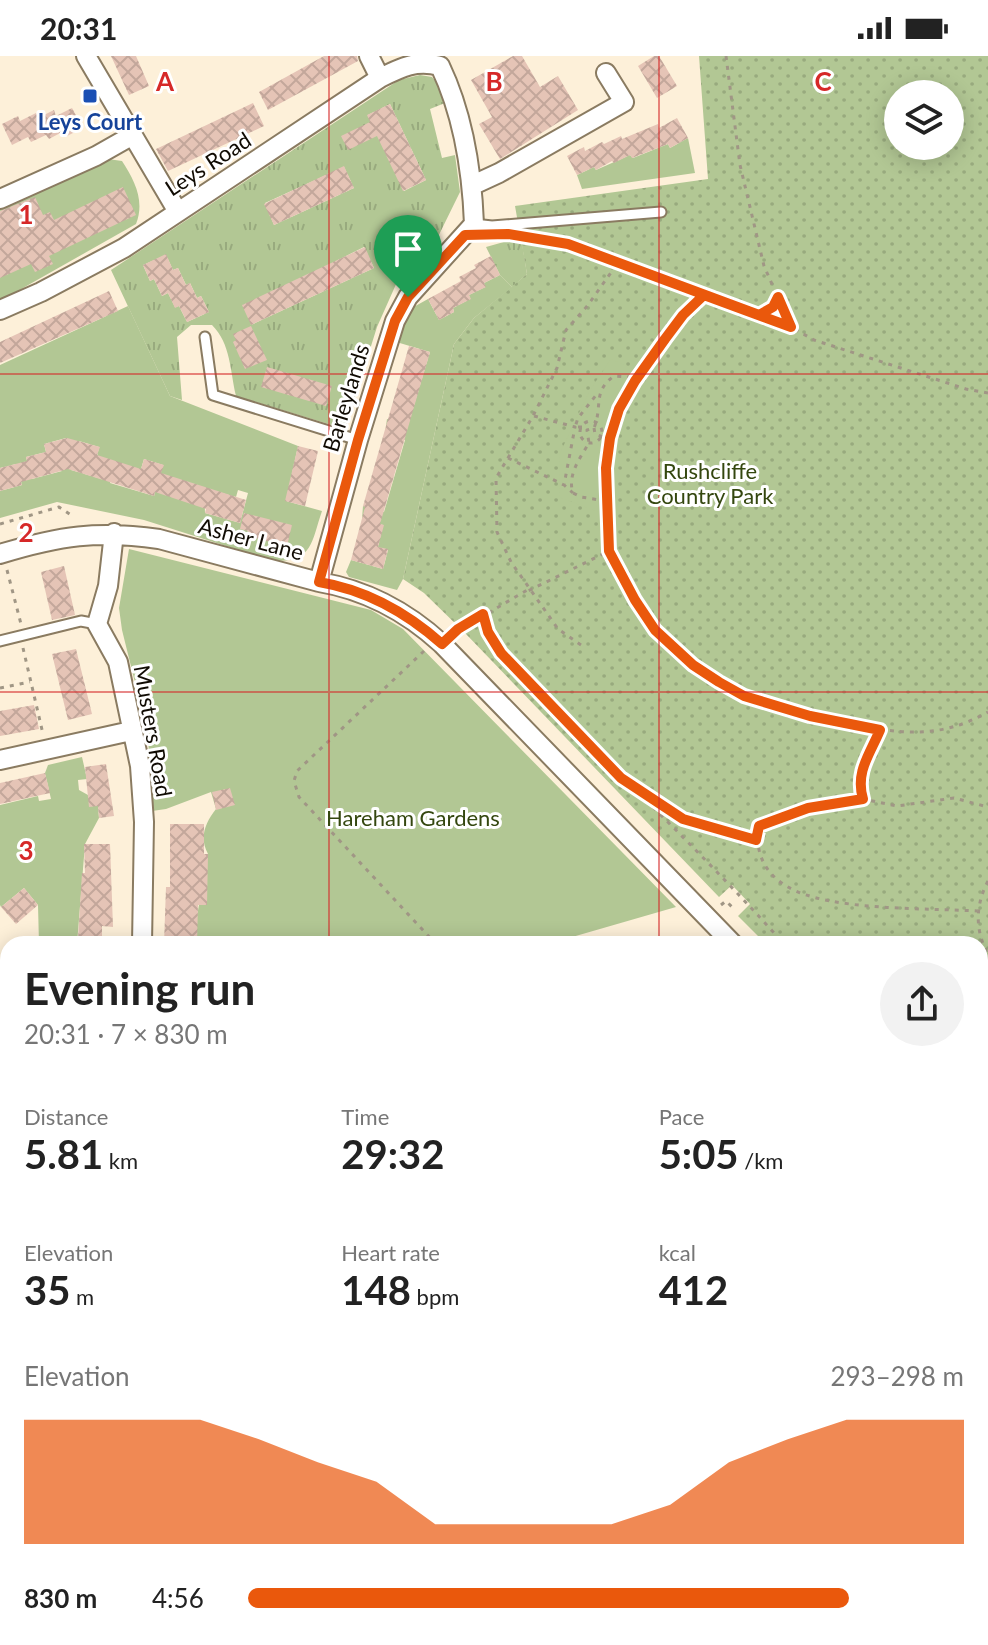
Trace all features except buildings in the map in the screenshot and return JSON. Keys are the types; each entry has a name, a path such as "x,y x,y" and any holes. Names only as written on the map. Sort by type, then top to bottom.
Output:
{"street":[{"path":"86,56 178,212"},
{"path":"369,56 380,78"},
{"path":"446,61 473,185 474,224"},
{"name":"Leys Road","path":"0,310 124,248 380,78 411,63 446,61"},
{"path":"473,185 624,102 606,73"},
{"path":"0,199 96,156 133,135"},
{"name":"Barleylands","path":"319,582 395,321 408,297 474,224"},
{"path":"97,624 108,586 114,533"},
{"name":"Asher Lane","path":"1,553 57,538 114,533 159,539 344,586 381,601 414,620 440,642 725,936"},
{"name":"Musters Road","path":"97,624 118,662 140,766 144,822 142,936"},
{"path":"0,760 131,731"}],"lane":[{"path":"474,224 492,226 661,212"},
{"path":"205,337 213,395 358,440"},
{"path":"0,641 81,621 97,624"}],"path":[{"path":"726,56 740,165 764,266 791,327"},
{"path":"530,237 568,244 791,327 814,340 966,389 988,393"},
{"path":"581,645 558,629 511,562 497,532 496,478 557,368 566,330 617,264"},
{"path":"704,295 683,315 635,381 619,409 610,438 606,468 609,551 655,630 693,665 744,696 810,716 914,734 933,733 988,712"},
{"path":"759,315 773,307 778,297"},
{"path":"564,485 578,418 614,376 635,381"},
{"path":"588,434 596,423 599,391"},
{"path":"533,416 575,427 582,427 588,422 596,423 602,436"},
{"path":"582,427 582,438 589,443 595,443 602,436"},
{"path":"573,493 574,470 589,443 588,434 582,427"},
{"path":"594,428 595,434"},
{"path":"588,434 610,438"},
{"path":"508,458 564,485 581,497 606,501"},
{"path":"0,524 59,507 77,520 81,535"},
{"path":"428,936 299,797 294,781 297,771 458,629 529,589 609,551"},
{"path":"1,553 47,749"},
{"path":"483,614 488,632 501,653 621,778 714,867 777,936"},
{"path":"0,688 30,682"},
{"path":"863,799 859,785 862,766 880,730"},
{"path":"621,778 683,819 756,840"},
{"path":"977,911 843,903 820,898 788,887 762,864 756,840 759,826 808,808 863,799 897,806 954,798 988,807"},
{"path":"981,936 977,911 980,895 988,881"}],"green space":[{"name":"Rushcliffe Country Park","path":"699,56 988,56 988,936 758,936 738,916 750,904 732,885 719,897 465,633 424,593 403,579 454,344 474,318 527,274 515,206 708,179"},
{"path":"420,75 432,77 443,90 445,103 430,109 442,158 455,155 460,192 431,251 397,282 377,327 345,429 236,396 226,349 212,325 191,325 177,337 182,400 170,396 111,270 399,80","holes":["390,104 426,180 404,191 368,115","344,167 354,188 274,225 265,203","364,247 374,268 251,325 338,260","166,255 173,270 178,268 186,285 190,283 209,312 187,322 168,293 162,296 154,279 150,281 143,265"]},
{"path":"688,138 695,173 582,189 577,175 630,155 633,158 668,144 670,148"},
{"path":"108,159 122,161 135,184 139,199 136,224 0,301 0,207"},
{"path":"521,237 527,274 512,287 500,275 486,247"},
{"path":"500,275 512,287 474,318 454,344 403,579 397,590 349,577 346,572 351,560 383,569 388,550 378,547 383,525 362,519 363,506 384,512 405,440 385,433 387,419 408,425 430,352 393,341 410,309 428,299 439,320 470,299 469,295 485,287 484,283"},
{"path":"128,306 170,396 298,446 286,501 322,511 308,548 296,558 273,561 144,520 57,502 0,518 0,491 22,485 16,464 0,468 0,365","holes":["66,438 62,471 32,479 26,457 46,452 44,444","79,441 99,447 97,457 105,480 71,470","144,459 163,465 154,496 110,483 114,468 141,469","204,488 236,497 238,490 248,493 240,523 205,513"]},
{"path":"611,359 636,371 609,433 599,512 559,497 560,453 590,390"},
{"name":"Hareham Gardens","path":"129,549 371,610 403,629 676,907 576,936 189,936 197,916 208,854 204,831 216,809 211,792 152,811 148,735 119,608"},
{"path":"82,757 87,779 78,780 79,790 98,806 99,818 85,844 78,936 39,936 38,905 24,888 0,905 0,805 38,796 39,801 51,799 45,773 48,765"}],"place":[{"name":"Leys Court","path":"90,96"}],"route":[{"path":"408,297 395,321 319,582 344,586 394,607 442,644 458,629 483,614 488,632 501,653 532,687 621,778 683,819 756,840 759,826 808,808 863,799 859,785 862,766 880,730 810,716 744,696 693,665 655,630 609,551 606,468 610,438 619,409 635,381 683,315 704,295 759,315 785,326 791,327 778,297 773,307 759,315 568,244 508,234 465,235 408,297"}]}
